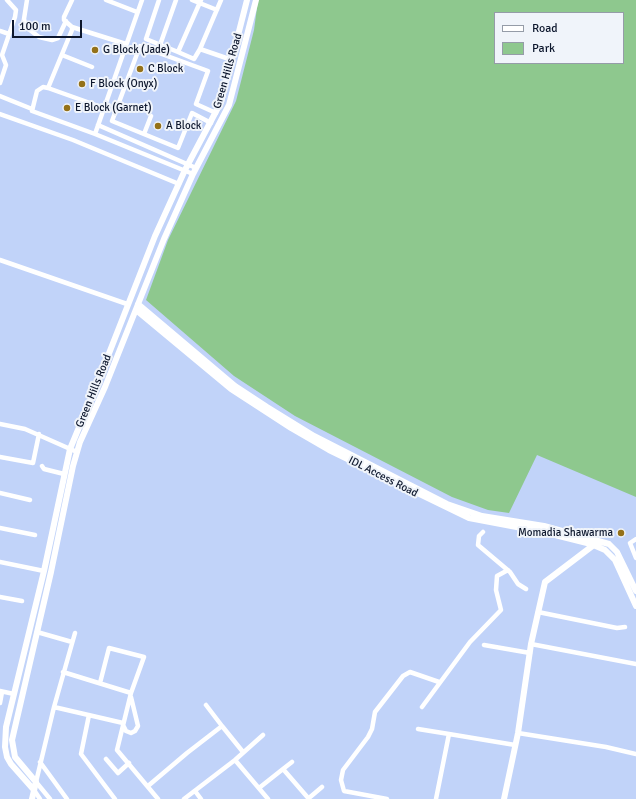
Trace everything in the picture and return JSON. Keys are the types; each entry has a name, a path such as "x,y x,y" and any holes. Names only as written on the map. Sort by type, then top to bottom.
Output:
{"street":[{"path":"0,83 6,66 2,55 16,10 7,0"},
{"path":"27,0 24,19 26,27 39,37 52,40 58,38 66,21"},
{"path":"72,0 64,17 72,27 126,44"},
{"path":"106,0 137,12"},
{"path":"95,134 142,0"},
{"path":"159,0 146,37 147,40 194,59 218,10 221,0"},
{"path":"160,45 176,0"},
{"path":"192,0 201,1 218,10"},
{"name":"Green Hills Road","path":"34,790 11,764 5,748 6,727 44,571 70,449 155,236 188,163 221,102 247,0"},
{"name":"Green Hills Road","path":"36,782 15,757 12,740 77,452 194,171 231,98 256,0"},
{"path":"178,52 201,1"},
{"path":"48,88 72,27"},
{"path":"0,31 9,34"},
{"path":"140,46 208,71 196,104 178,148 112,121 140,46"},
{"path":"200,49 232,60"},
{"path":"62,55 92,67"},
{"path":"0,64 6,66"},
{"path":"32,109 40,88 48,88 104,108"},
{"path":"0,96 32,109 34,112 137,150 185,170 194,171"},
{"path":"196,104 216,113"},
{"path":"192,113 211,123"},
{"path":"0,114 80,143 179,184"},
{"path":"144,134 151,116"},
{"path":"98,125 188,163 194,171"},
{"path":"137,150 139,143"},
{"path":"0,260 127,304"},
{"name":"IDL Access Road","path":"137,307 248,401 329,450 452,512 483,522 543,532 594,545 605,550 613,557 636,606"},
{"path":"210,369 295,425 447,504 482,516 544,526 609,544 617,552 635,584 636,591"},
{"path":"0,424 25,429 39,434 77,452"},
{"path":"0,457 32,463 39,434"},
{"path":"42,466 44,469 64,474"},
{"path":"0,493 30,500"},
{"path":"0,528 35,535"},
{"path":"483,532 479,536 478,545 508,570 518,584 526,589"},
{"path":"636,538 630,543 636,558"},
{"path":"504,799 518,733 531,644 545,582 599,540"},
{"path":"0,562 44,571"},
{"path":"422,707 470,642 501,610 496,590 497,576 508,570"},
{"path":"0,597 22,601"},
{"path":"538,612 617,628 625,628"},
{"path":"37,632 72,642"},
{"path":"32,799 63,672 75,632"},
{"path":"531,644 636,664"},
{"path":"484,645 530,653"},
{"path":"100,683 109,648 144,657 131,693 117,750 158,799"},
{"path":"63,672 131,693"},
{"path":"387,799 344,791 341,780 343,770 368,737 372,729 375,712 403,676 410,672 439,682"},
{"path":"0,703 1,692 14,694"},
{"path":"123,723 126,731 131,733 135,731 138,726 131,693"},
{"path":"206,705 243,752"},
{"path":"54,707 123,723"},
{"path":"89,715 81,754 115,799"},
{"path":"148,786 222,726"},
{"path":"418,729 515,745"},
{"path":"518,733 606,747 636,754"},
{"path":"436,799 449,734"},
{"path":"184,799 263,735"},
{"path":"106,759 117,773 128,764"},
{"path":"122,759 128,764"},
{"path":"234,760 268,799"},
{"path":"40,762 67,799"},
{"path":"259,788 292,762"},
{"path":"283,769 309,799 322,787"},
{"path":"36,782 50,799"},
{"path":"34,790 40,799"},
{"path":"195,791 201,799"}],"green space":[{"path":"258,0 636,0 636,497 537,455 509,513 488,510 452,497 295,416 234,376 146,300 168,240 236,101 254,30"}],"place":[{"name":"G Block (Jade)","path":"95,50"},
{"name":"C Block","path":"140,69"},
{"name":"F Block (Onyx)","path":"82,84"},
{"name":"E Block (Garnet)","path":"67,108"},
{"name":"A Block","path":"158,126"},
{"name":"Momadia Shawarma","path":"621,533"}]}
